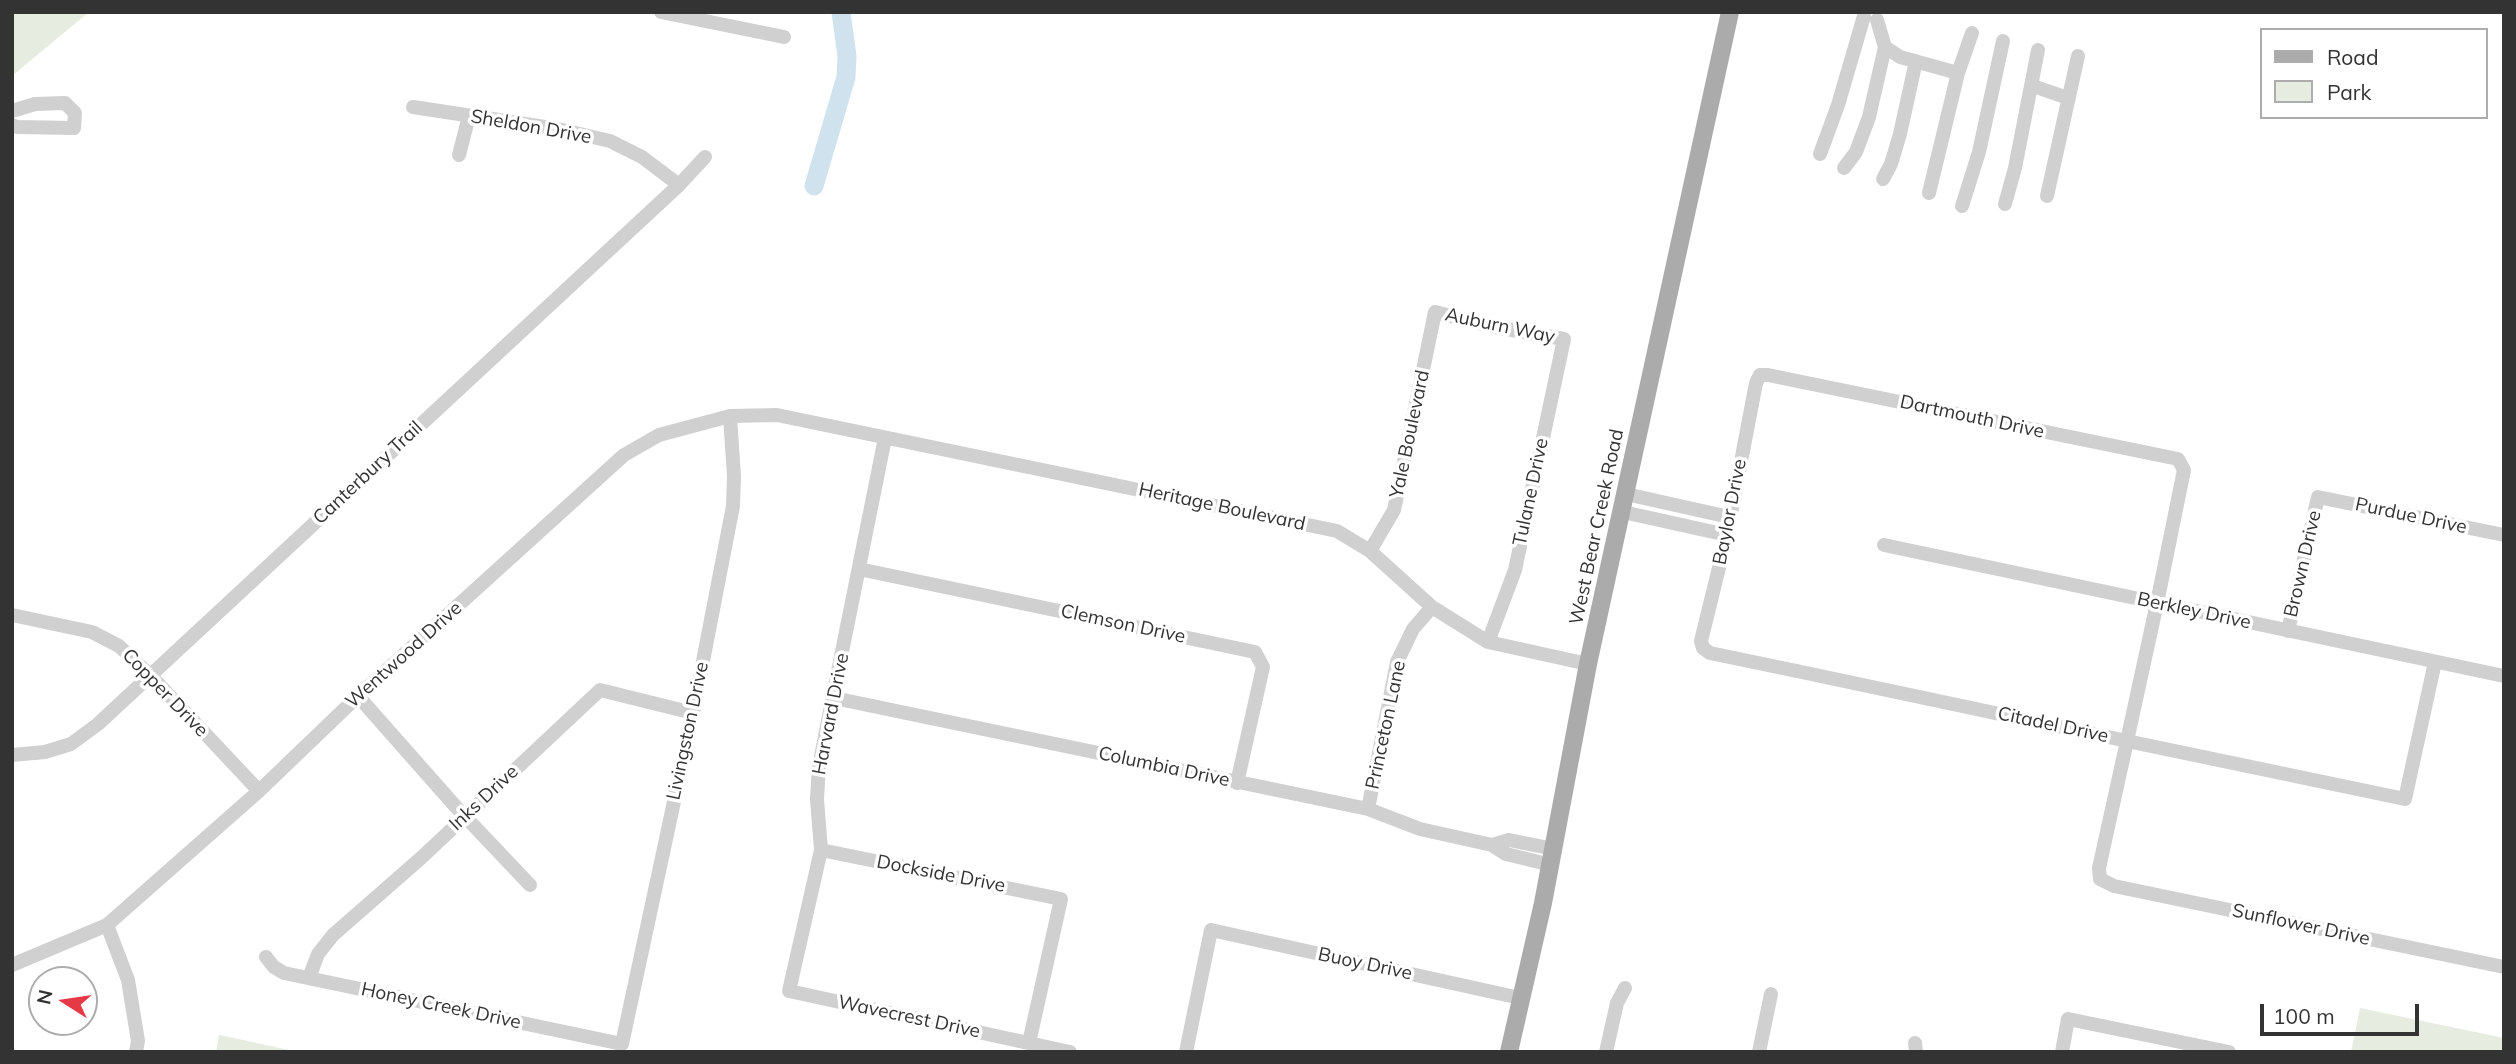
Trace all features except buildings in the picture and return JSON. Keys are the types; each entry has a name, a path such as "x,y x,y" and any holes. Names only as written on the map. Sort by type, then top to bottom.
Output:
{"main road":[{"name":"West Bear Creek Road","path":"1512,1051 1520,998 1552,857 1588,664 1730,12"}],"street":[{"path":"661,12 784,37"},
{"path":"1820,154 1870,18 1885,47 1900,57 1958,73"},
{"path":"1929,193 1958,73 1972,33"},
{"path":"1962,206 1979,152 2003,41"},
{"path":"1844,169 1856,152 1869,117 1885,47"},
{"path":"2005,205 2033,86 2038,50"},
{"path":"2047,196 2078,56"},
{"path":"1882,179 1891,164 1900,135 1916,61"},
{"path":"2033,86 2068,98"},
{"path":"12,111 35,104 65,103 75,113 74,128 12,125"},
{"name":"Sheldon Drive","path":"413,107 610,141 642,158 680,185"},
{"path":"459,155 468,116"},
{"name":"Canterbury Trail","path":"12,755 45,752 71,744 98,724 680,185 705,158"},
{"name":"Auburn Way","path":"1435,312 1495,327 1564,339"},
{"name":"Yale Boulevard","path":"1370,551 1394,510 1435,312"},
{"name":"Tulane Drive","path":"1488,642 1515,570 1564,339"},
{"name":"Dartmouth Drive","path":"1760,375 2178,459 2184,470 2157,603"},
{"name":"Baylor Drive","path":"1703,648 1701,641 1727,535 1756,383 1760,375"},
{"name":"Wentwood Drive","path":"12,965 107,925 259,792 358,696 624,455 659,435 730,416 777,415 822,424"},
{"name":"Livingston Drive","path":"622,1044 693,713 733,506 730,416"},
{"name":"Heritage Boulevard","path":"822,424 1337,531 1370,551 1432,607 1488,642 1588,664"},
{"name":"Harvard Drive","path":"789,991 821,850 817,799 819,766 885,438"},
{"name":"Purdue Drive","path":"2318,497 2504,535"},
{"name":"Brown Drive","path":"2288,631 2318,497"},
{"path":"1625,503 1729,517"},
{"path":"1625,503 1727,535"},
{"name":"Berkley Drive","path":"1884,545 2504,676"},
{"name":"Clemson Drive","path":"859,569 1255,652 1263,667 1237,783"},
{"path":"2127,741 2157,603"},
{"name":"Princeton Lane","path":"1368,809 1397,662 1413,629 1432,607"},
{"name":"Copper Drive","path":"12,615 92,632 119,646 151,676 259,792"},
{"name":"Citadel Drive","path":"1703,648 1710,653 2405,799 2435,662"},
{"name":"Inks Drive","path":"309,978 318,954 333,935 466,816 600,690 693,713"},
{"path":"358,696 530,885"},
{"name":"Columbia Drive","path":"834,698 1368,809 1420,830 1492,845 1509,840 1552,857"},
{"name":"Sunflower Drive","path":"2127,741 2099,868 2100,879 2114,886 2504,967"},
{"name":"Dockside Drive","path":"821,850 1061,899 1029,1043"},
{"path":"107,925 128,980 138,1041 136,1052"},
{"name":"Buoy Drive","path":"1186,1052 1211,930 1520,998"},
{"name":"Honey Creek Drive","path":"266,957 274,967 284,973 622,1044"},
{"path":"1606,1052 1617,1003 1625,988"},
{"name":"Wavecrest Drive","path":"789,991 1070,1052"},
{"path":"1759,1052 1771,994"},
{"path":"2062,1052 2068,1019 2229,1052"}],"green space":[{"path":"12,12 89,12 12,76"},
{"path":"2360,1008 2504,1038 2504,1052 2351,1052"},
{"path":"220,1035 298,1052 216,1052"}],"waterway":[{"path":"814,186 846,77 847,56 841,12"}]}
